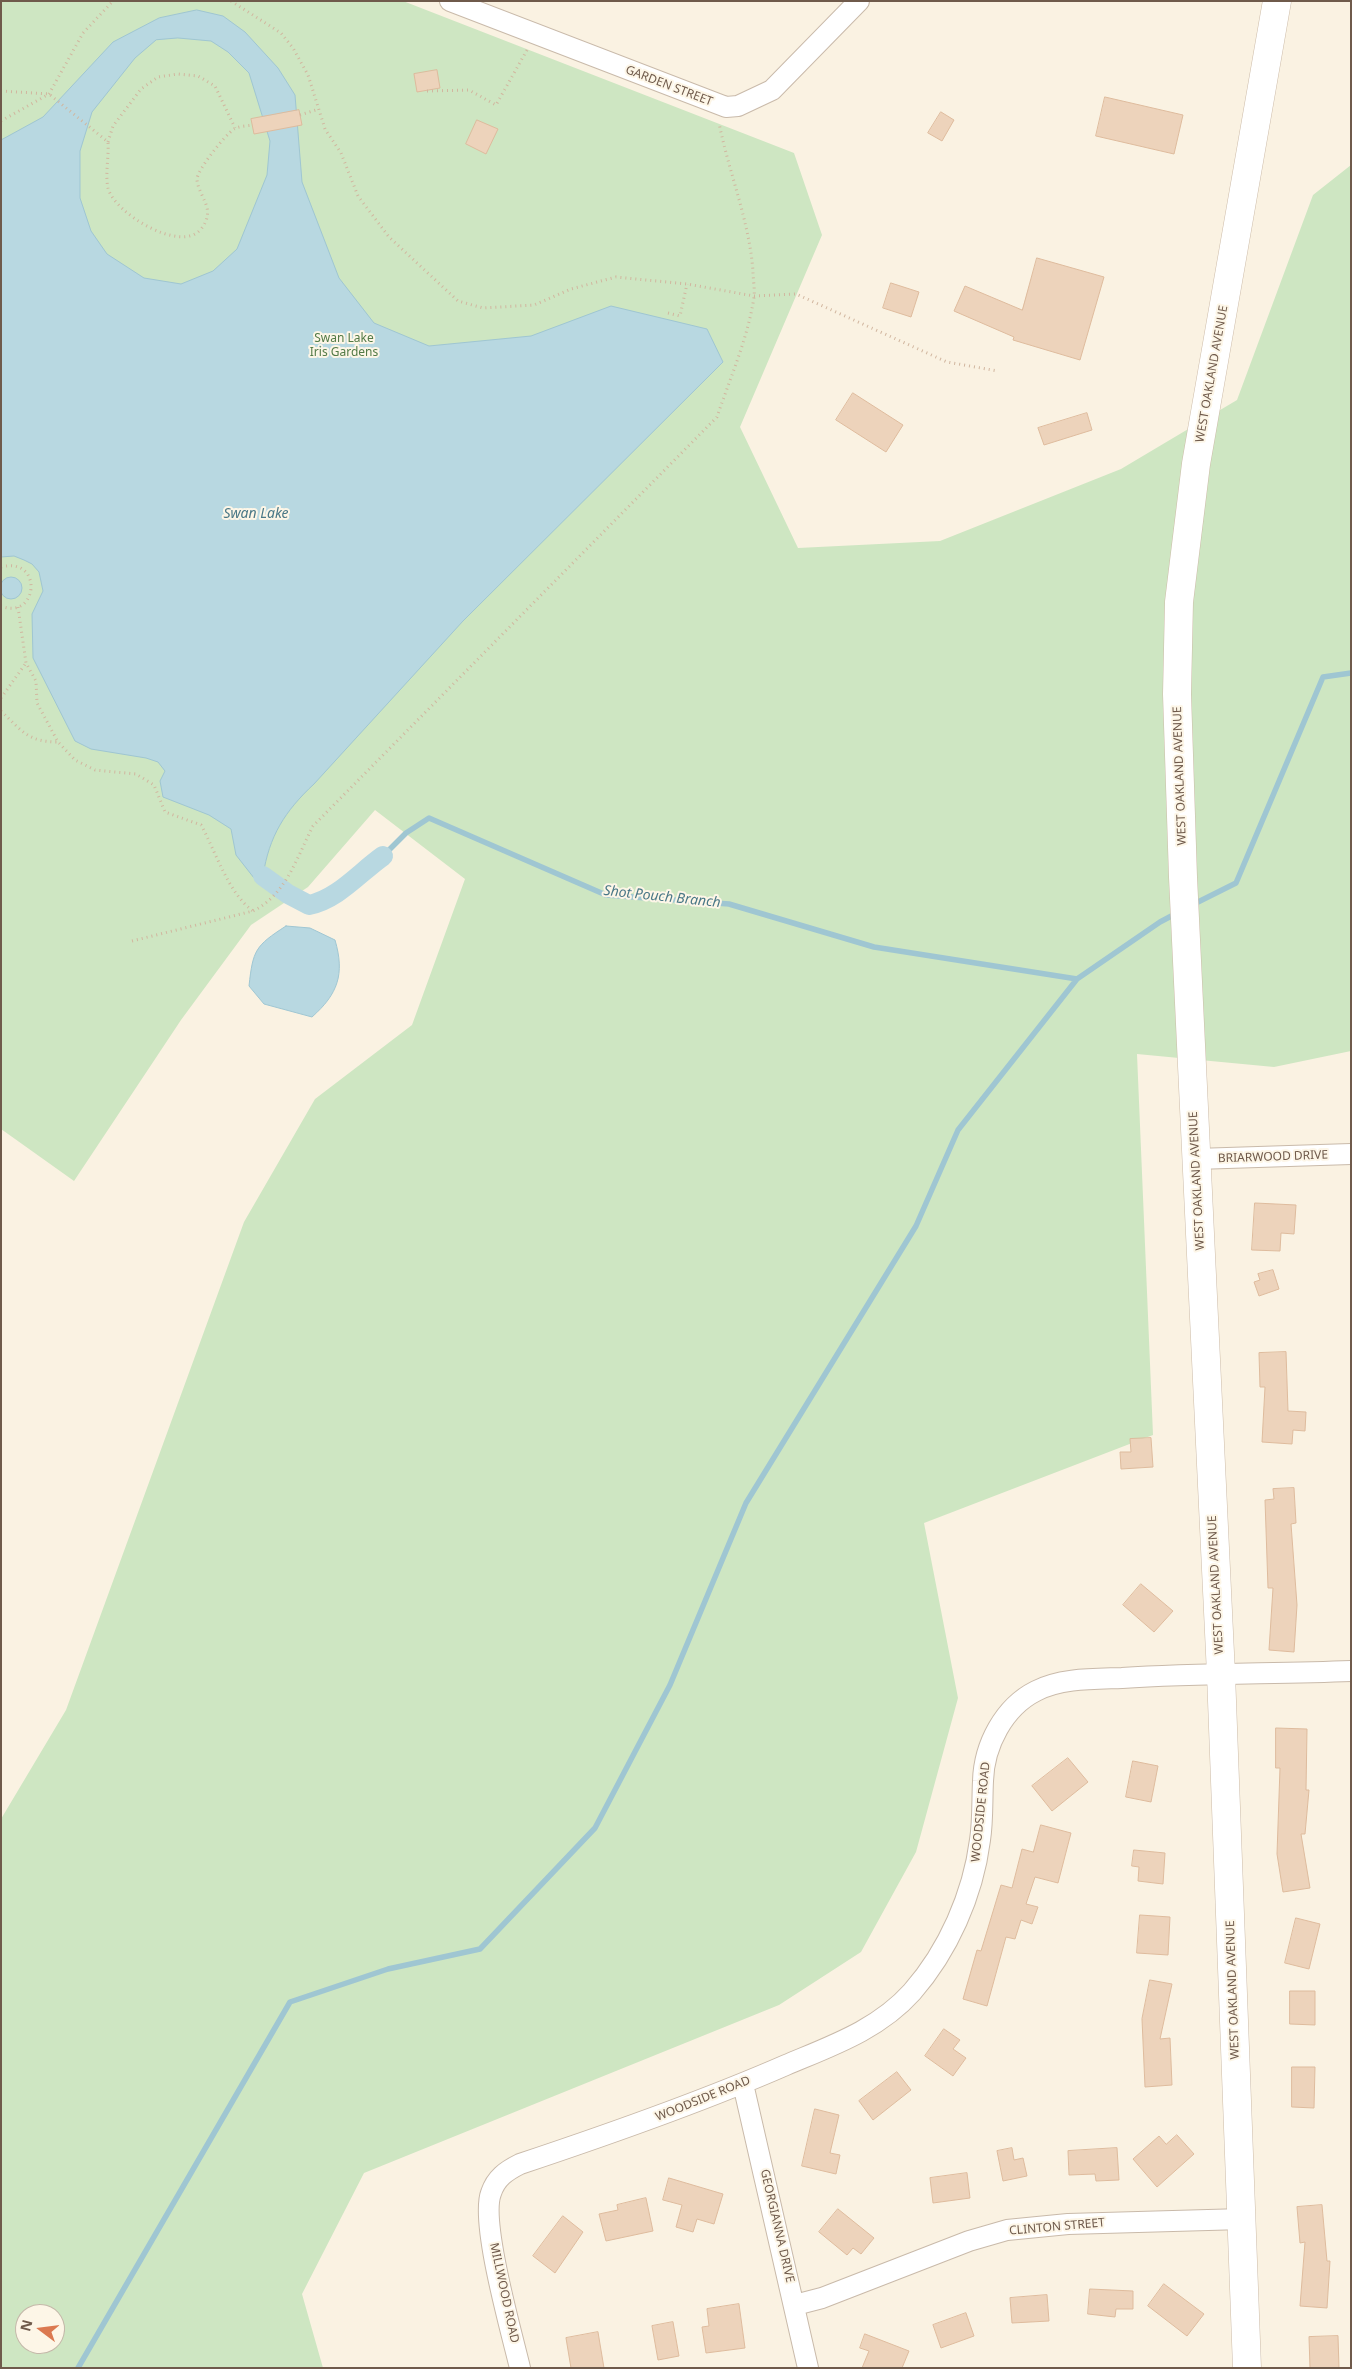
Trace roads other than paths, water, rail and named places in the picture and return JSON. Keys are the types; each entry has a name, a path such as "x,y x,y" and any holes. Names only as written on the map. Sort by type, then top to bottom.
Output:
{"street":[{"name":"GARDEN STREET","path":"450,1 726,107 738,106 772,90 859,1"},
{"name":"WEST OAKLAND AVENUE","path":"1247,2368 1243,2219 1221,1674 1183,877 1176,648 1185,542 1196,464 1277,1"},
{"name":"BRIARWOOD DRIVE","path":"1196,1160 1351,1154"},
{"name":"WOODSIDE ROAD","path":"493,2189 499,2178 520,2164 697,2103 866,2030 893,2012 933,1966 955,1924 973,1876 980,1840 985,1760 995,1732 1015,1706 1036,1691 1054,1684 1143,1676 1351,1671"},
{"name":"GEORGIANNA DRIVE","path":"743,2084 808,2368"},
{"name":"MILLWOOD ROAD","path":"493,2189 489,2205 495,2261 520,2368"},
{"name":"CLINTON STREET","path":"795,2305 822,2298 969,2241 1007,2230 1068,2224 1243,2219"}],"water":[{"name":"Swan Lake","path":"197,10 223,16 245,32 278,68 295,95 302,182 339,278 374,323 429,346 531,336 611,306 707,329 723,362 463,621 304,794 287,814 274,836 263,876 254,878 236,855 231,829 209,815 163,797 160,781 165,771 158,762 146,758 91,749 75,741 33,658 32,614 43,591 39,572 32,564 14,556 1,557 1,140 43,117 113,42 159,18","holes":["178,38 211,41 228,52 249,73 270,141 267,175 237,249 213,271 181,284 144,278 107,254 91,231 80,198 80,151 92,112 135,58 156,40"]},
{"path":"11,577 19,580 22,588 19,596 11,599 3,596 0,588 3,580"},
{"path":"286,926 310,928 335,940 339,963 337,983 328,1000 312,1017 264,1004 249,986 252,964 257,950"}],"waterway":[{"path":"1192,905 1236,883 1323,677 1351,673"},
{"name":"Shot Pouch Branch","path":"383,856 406,833 429,818 606,895 729,904 874,947 1077,979"},
{"name":"Shot Pouch Branch","path":"263,876 288,894 309,905 320,902 339,891 383,856"},
{"path":"78,2368 290,2002 388,1969 480,1949 595,1828 670,1685 746,1503 916,1226 958,1130 1077,979 1160,922 1177,913"}],"park label":[{"name":"Swan Lake Iris Gardens","path":"344,346"}]}
